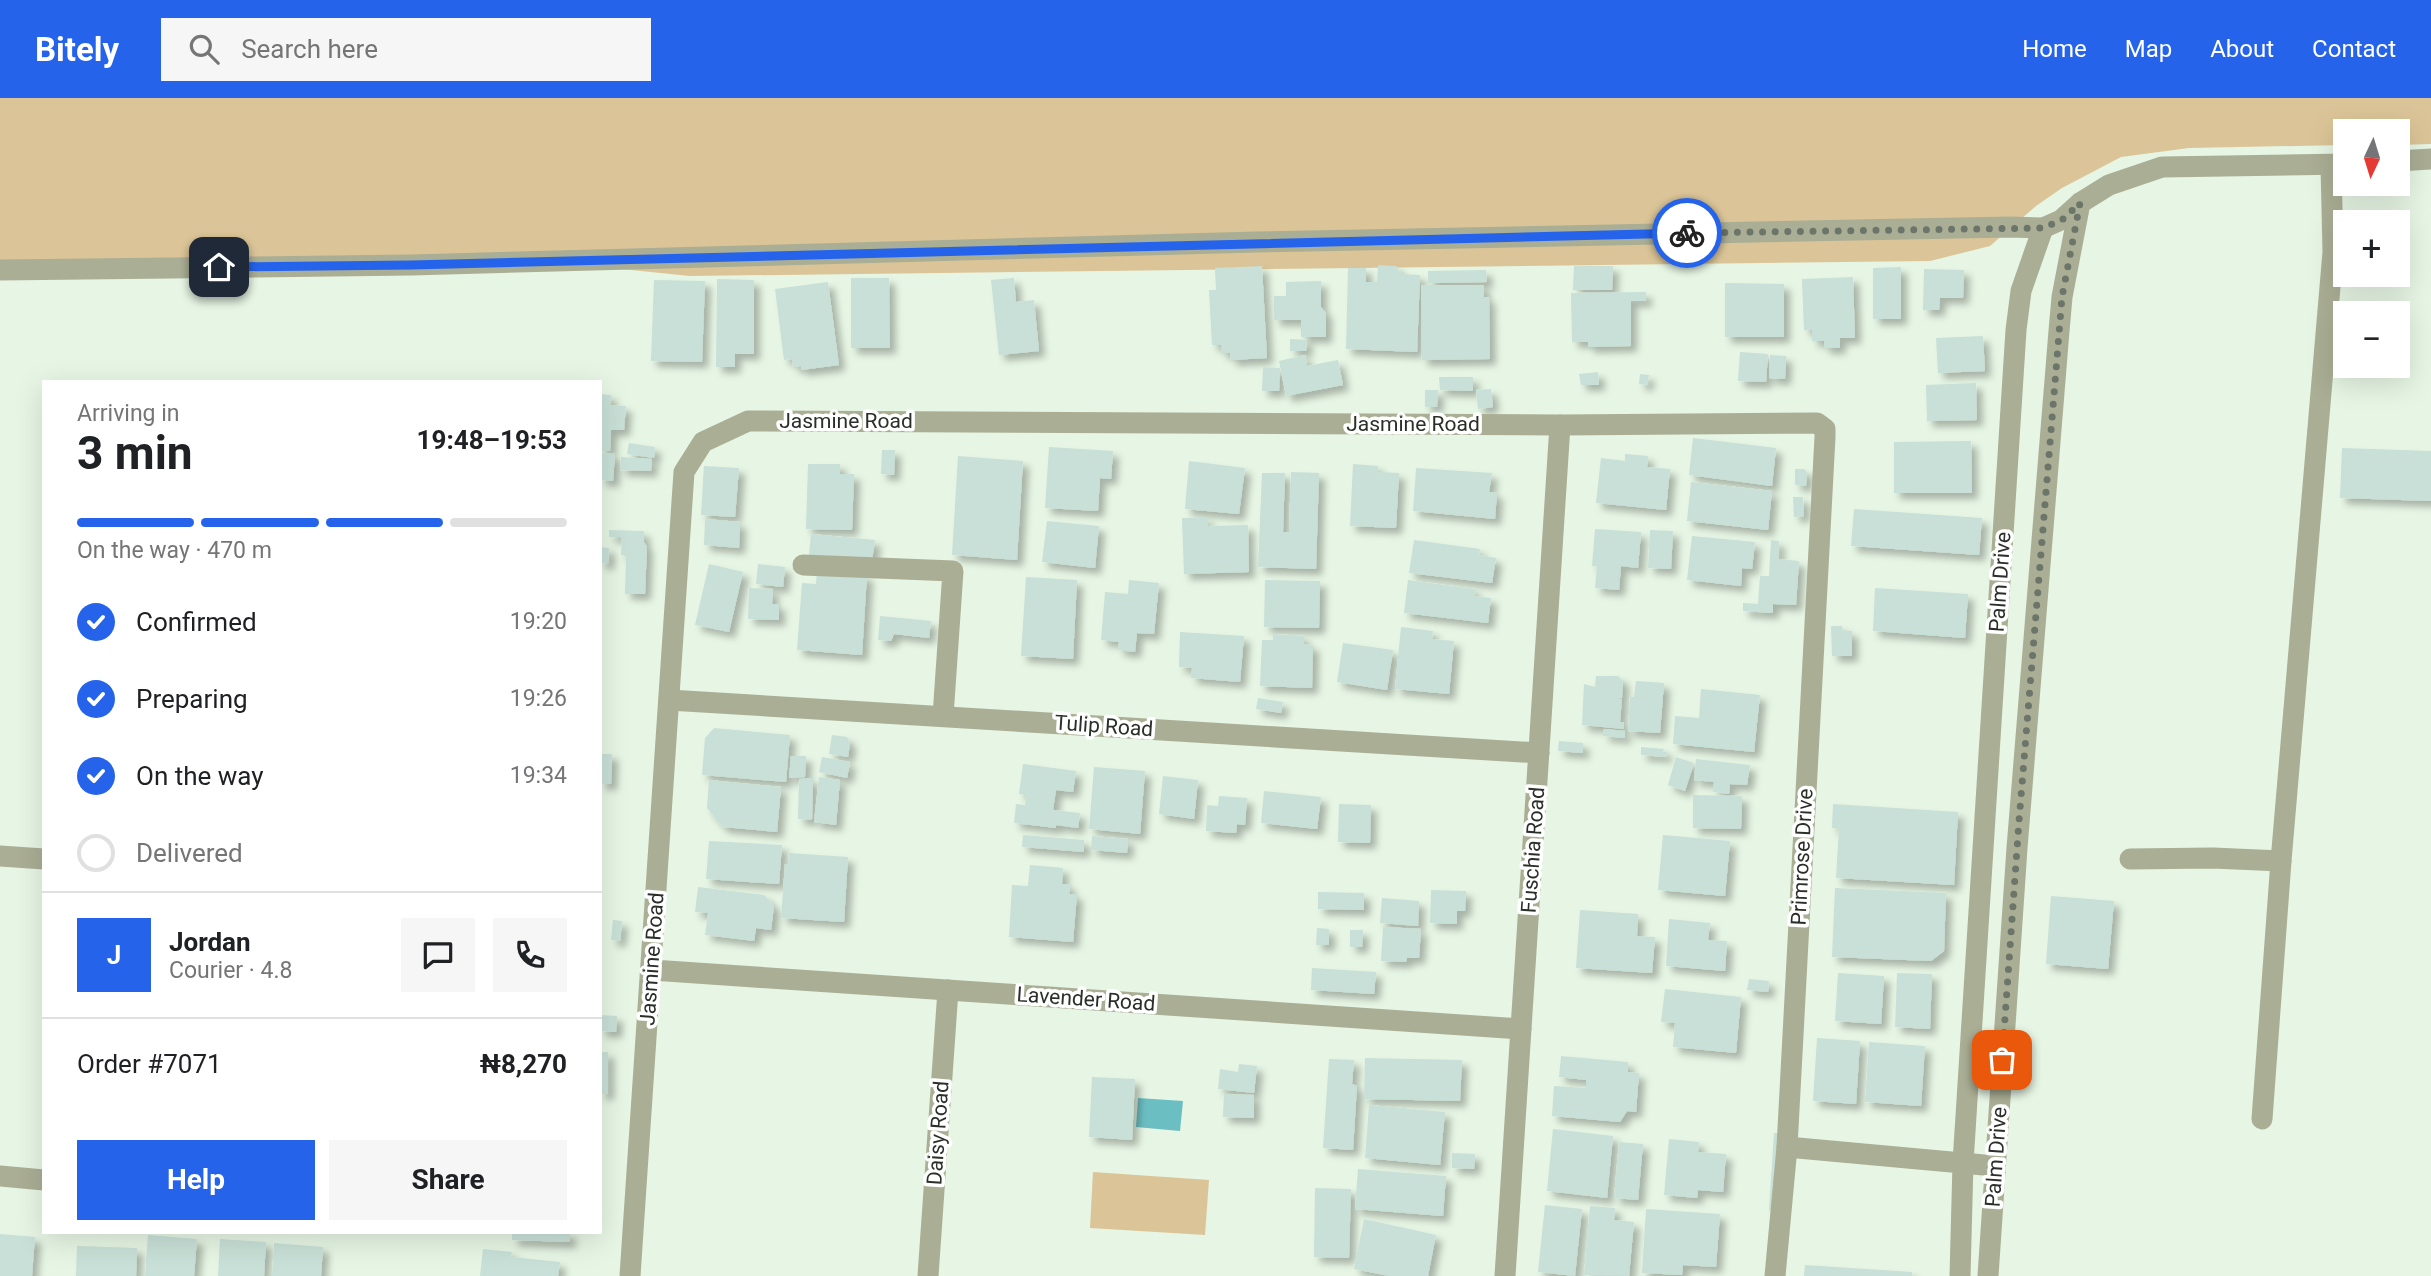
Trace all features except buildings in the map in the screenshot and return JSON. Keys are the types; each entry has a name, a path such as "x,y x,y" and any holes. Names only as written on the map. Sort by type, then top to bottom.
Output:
{"street":[{"path":"2410,160 2431,159"},
{"path":"0,270 411,265 1270,242 2043,228 2062,220 2080,203 2109,185 2162,167 2333,164"},
{"path":"2262,1119 2336,196"},
{"name":"Palm Drive","path":"1988,1276 2019,821 2062,297 2080,203"},
{"name":"Palm Drive","path":"1960,1276 1963,1163 2016,330 2021,291 2043,228"},
{"name":"Jasmine Road","path":"630,1276 684,472 702,442 748,421 1560,425 1817,423 1825,429 1825,437"},
{"name":"Fuschia Road","path":"1505,1276 1560,425"},
{"name":"Primrose Drive","path":"1775,1276 1787,1147 1825,437"},
{"path":"803,565 953,571 943,716"},
{"name":"Tulip Road","path":"669,700 1539,753"},
{"path":"0,856 42,859"},
{"path":"2130,859 2281,861"},
{"name":"Lavender Road","path":"652,970 1521,1028"},
{"name":"Daisy Road","path":"928,1276 948,990"},
{"path":"1787,1147 1995,1166"},
{"path":"0,1176 42,1180"}],"shaded area":[{"path":"0,98 2431,98 2431,144 2410,145 2410,119 2333,119 2333,145 2189,148 2121,157 2062,188 2036,206 1990,246 1930,261 690,276 523,259 0,270"},
{"path":"1093,1172 1209,1180 1205,1235 1090,1228"}],"water":[{"path":"1138,1098 1183,1101 1180,1131 1136,1127"}],"way so far":[{"path":"1687,233 2043,228 2062,220 2080,203 2062,297 2002,1060"}],"route":[{"path":"219,267 411,265 1687,233"}]}
